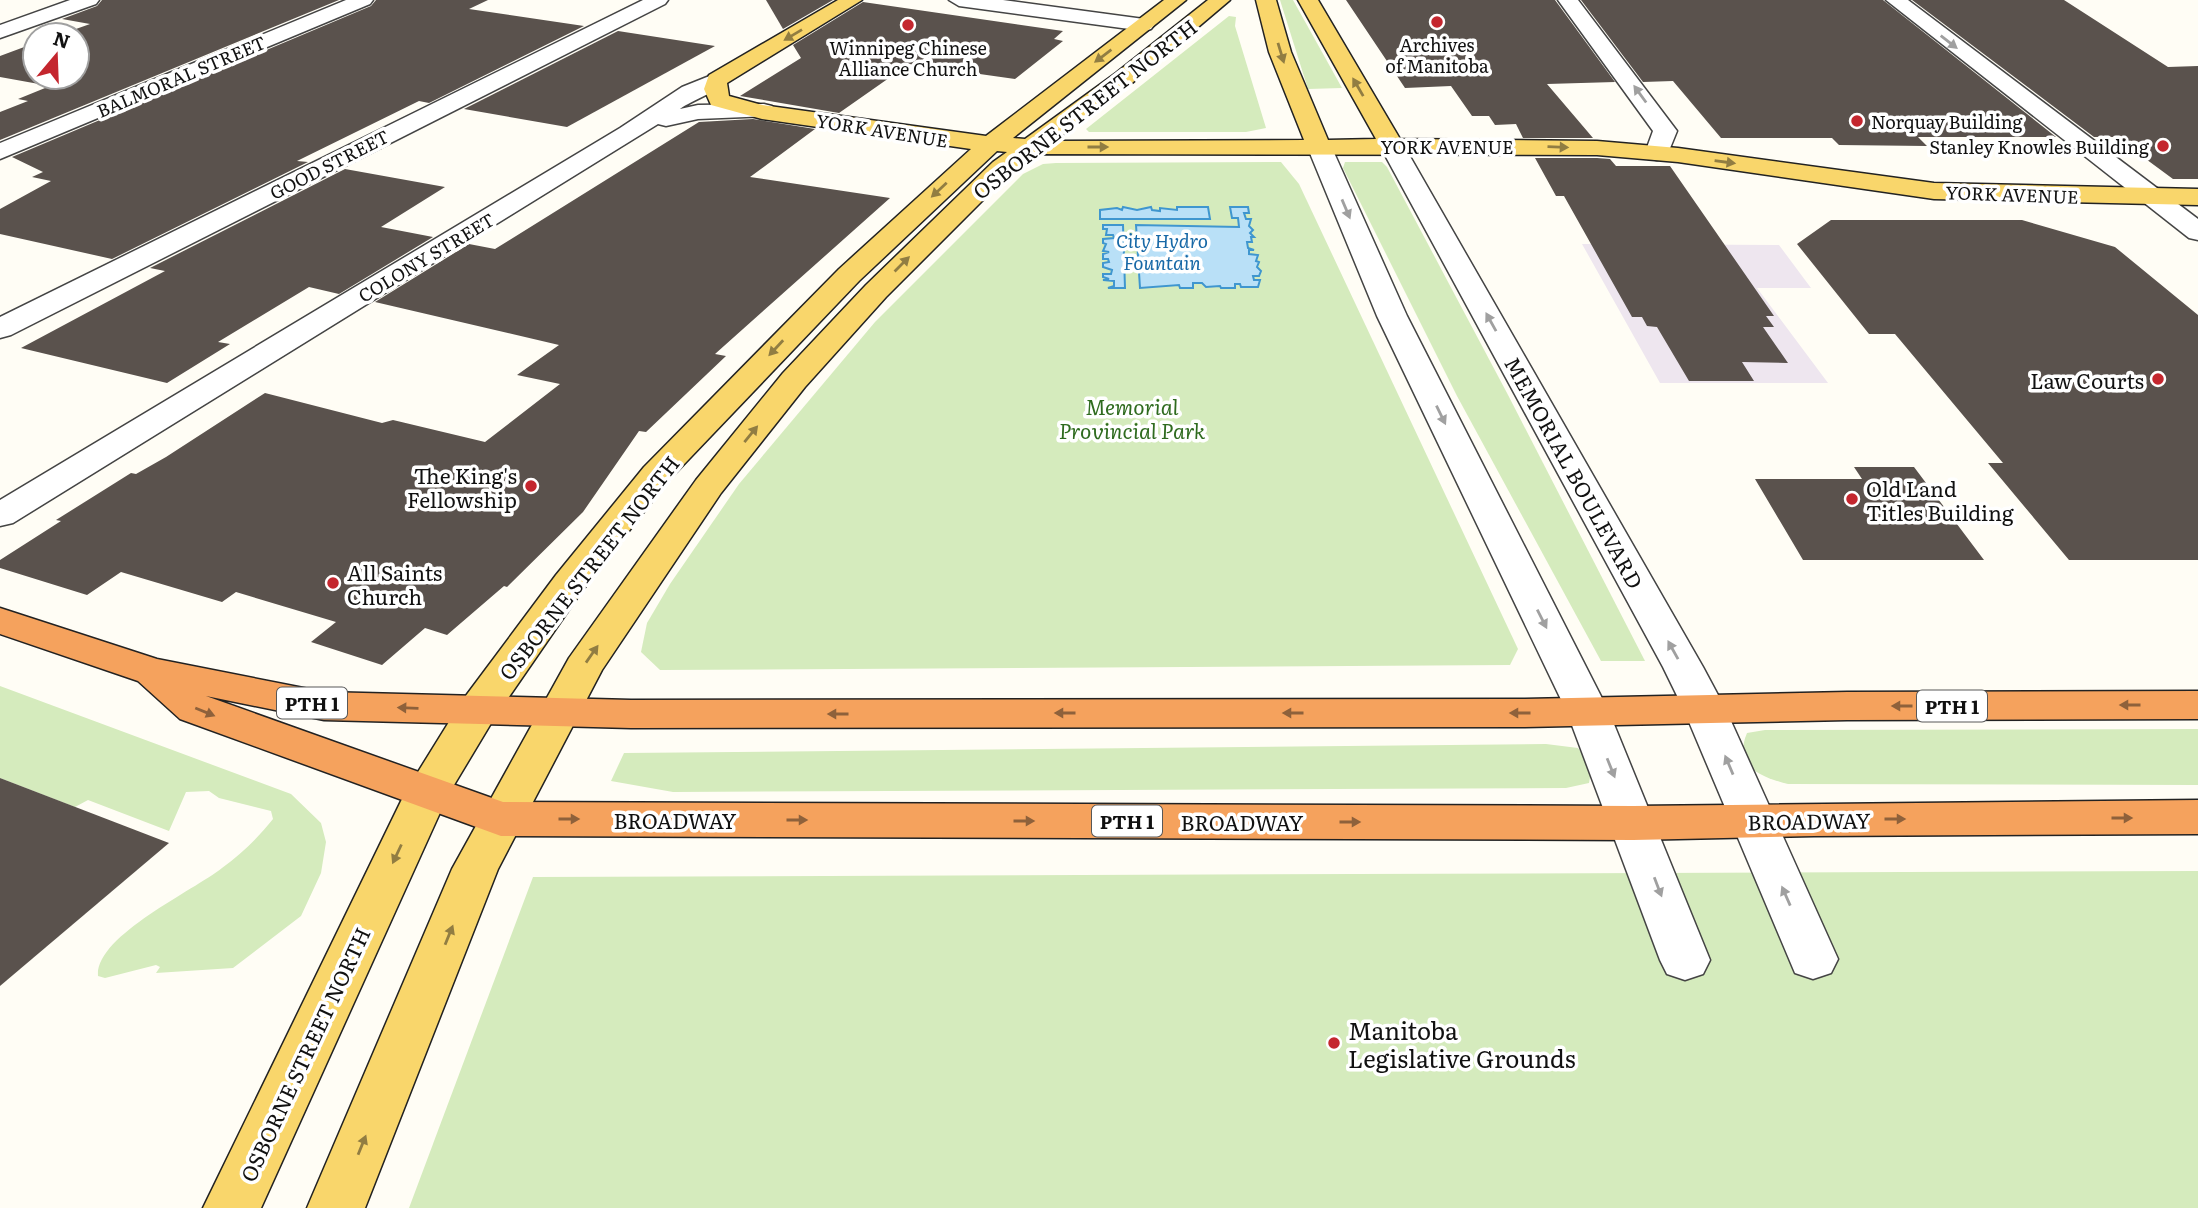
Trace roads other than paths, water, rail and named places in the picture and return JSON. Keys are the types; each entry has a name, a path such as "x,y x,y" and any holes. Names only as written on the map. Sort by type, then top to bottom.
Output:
{"highway":[{"name":"BROADWAY","path":"0,620 151,671 324,706 557,713 1588,712 1861,706 2198,705"},
{"name":"BROADWAY","path":"151,671 195,709 501,819 1633,823 2198,817"}],"main road":[{"name":"COLONY STREET","path":"717,80 852,0"},
{"name":"OSBORNE STREET NORTH","path":"232,1208 426,793 477,710 569,583 656,474 849,275 990,144 1176,0"},
{"name":"OSBORNE STREET NORTH","path":"336,1208 475,869 583,667 708,486 794,380 876,291 1002,167 1125,78 1220,0"},
{"path":"1266,0 1280,52 1319,146"},
{"name":"MEMORIAL BOULEVARD","path":"1308,0 1392,146"},
{"name":"YORK AVENUE","path":"717,80 715,89 719,100 737,107 908,135 990,144 1030,147 1566,147 1657,153 1934,191 2198,197"}],"street":[{"path":"0,32 89,0"},
{"name":"BALMORAL STREET","path":"0,152 363,0"},
{"name":"GOOD STREET","path":"0,329 658,0"},
{"path":"959,0 1144,25"},
{"path":"1568,0 1665,131 1657,153"},
{"path":"1896,0 2198,232"},
{"name":"COLONY STREET","path":"0,515 628,133 690,92 717,80"},
{"path":"628,133 687,113 764,111"},
{"path":"1319,146 1392,316 1588,712 1685,960"},
{"name":"MEMORIAL BOULEVARD","path":"1392,146 1705,710 1813,959"}],"water":[{"name":"City Hydro Fountain","path":"1123,207 1137,210 1151,207 1152,210 1160,211 1160,208 1177,210 1177,207 1208,207 1210,219 1100,219 1100,210 1122,210"},
{"name":"City Hydro Fountain","path":"1230,207 1248,207 1249,213 1244,213 1246,219 1251,219 1249,226 1253,230 1250,233 1254,237 1251,237 1252,242 1247,242 1248,248 1254,250 1249,250 1249,254 1258,255 1257,267 1261,271 1259,276 1253,276 1254,280 1260,280 1258,287 1241,287 1240,284 1235,284 1235,288 1221,288 1193,283 1193,288 1180,288 1179,285 1140,288 1136,225 1239,227 1238,218 1232,218"},
{"name":"City Hydro Fountain","path":"1103,225 1123,225 1125,288 1108,288 1114,286 1114,281 1103,280 1109,279 1103,277 1103,274 1111,274 1112,270 1103,267 1103,263 1109,262 1108,259 1103,259 1103,254 1109,252 1103,251 1106,244 1103,239 1114,238 1113,235 1106,235 1107,229 1103,229"}],"place":[{"name":"Archives of Manitoba","path":"1437,22"},
{"name":"Winnipeg Chinese Alliance Church","path":"908,25"},
{"name":"Norquay Building","path":"1857,121"},
{"name":"Stanley Knowles Building","path":"2163,146"},
{"name":"Law Courts","path":"2158,379"},
{"name":"The King's Fellowship","path":"531,486"},
{"name":"Old Land Titles Building","path":"1852,499"},
{"name":"All Saints Church","path":"333,583"},
{"name":"Manitoba Legislative Grounds","path":"1334,1043"}],"park label":[{"name":"Memorial Provincial Park","path":"1132,417"}]}
